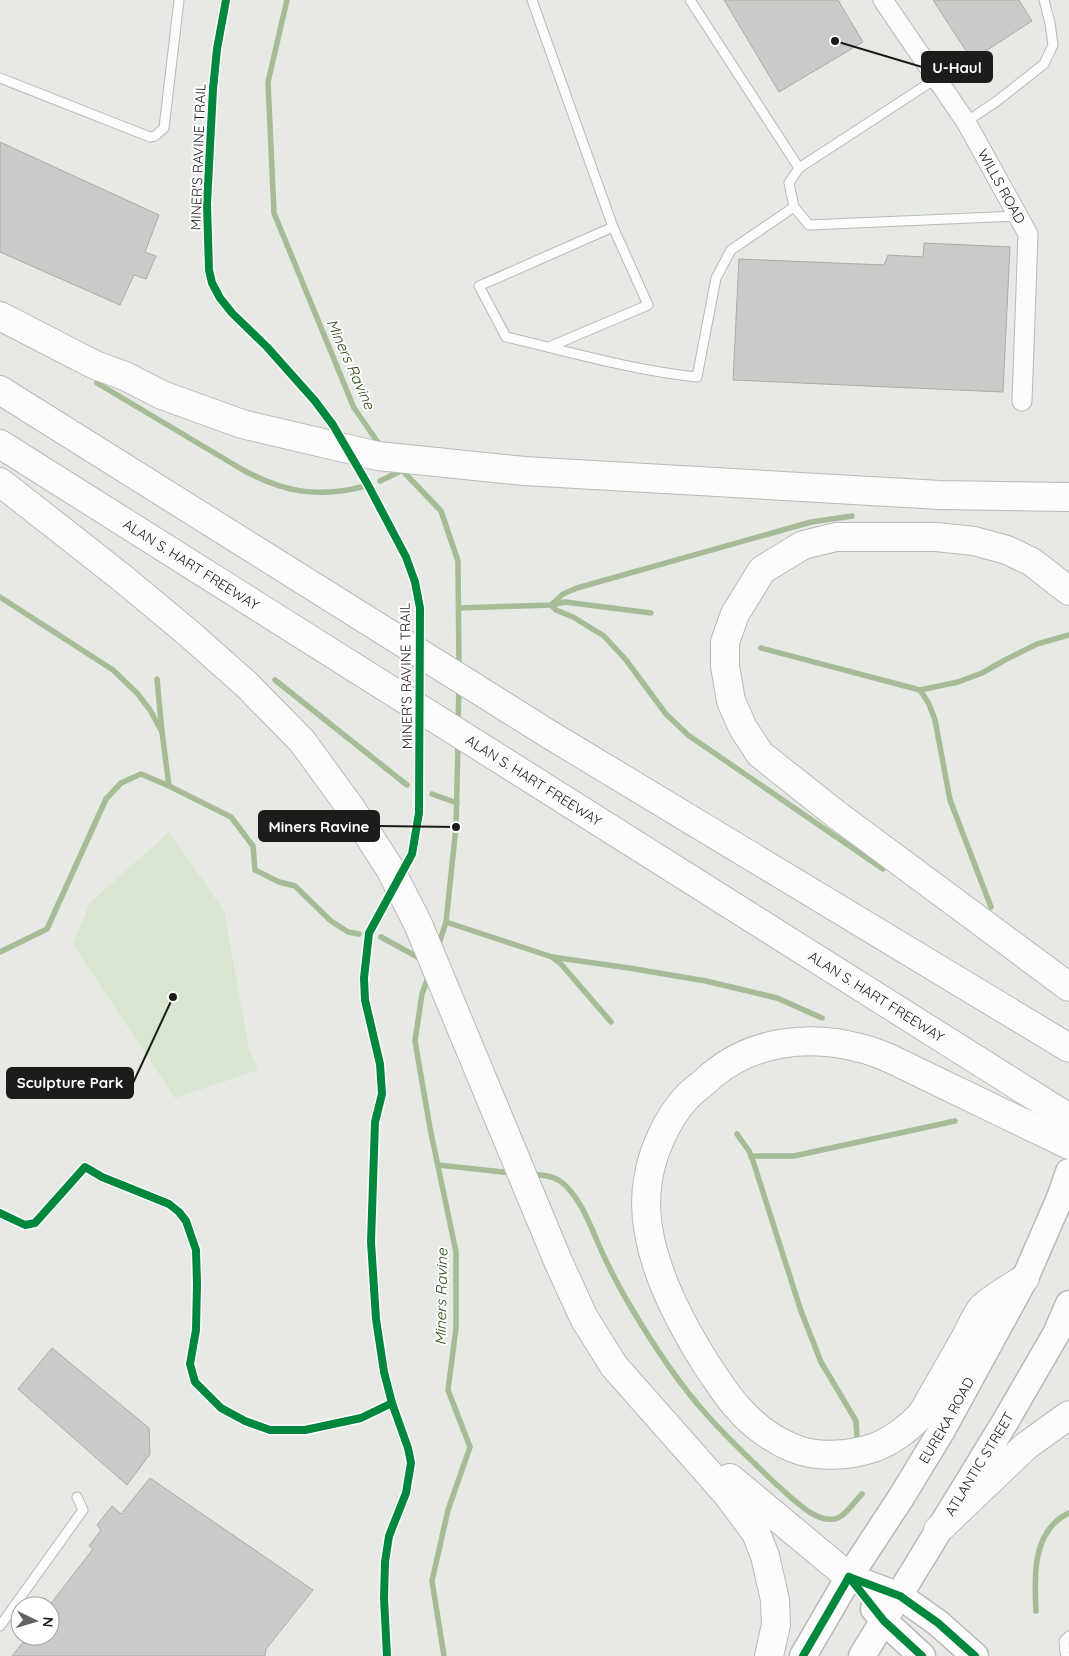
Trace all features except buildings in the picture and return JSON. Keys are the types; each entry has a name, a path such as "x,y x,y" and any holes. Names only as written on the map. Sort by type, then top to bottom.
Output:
{"highway":[{"path":"0,316 95,365 125,376 162,395 235,421 378,456 524,471 940,495 1069,497"},
{"path":"0,390 547,733 1069,1048"},
{"name":"ALAN S. HART FREEWAY","path":"0,444 1069,1118"},
{"path":"0,482 128,583 246,684 302,741 350,807 389,867 418,924 558,1261 584,1318 614,1366 727,1494 756,1533 772,1579 775,1600 776,1625 769,1656"},
{"path":"1069,591 1032,562 1007,550 974,540 936,537 836,537 803,545 762,570 736,614 725,642 725,666 731,701 743,728 760,754 837,815 1069,987"},
{"path":"1025,1278 983,1308 921,1415 906,1428 874,1448 856,1453 834,1455 796,1450 761,1429 739,1410 692,1340 667,1290 648,1234 646,1210 647,1180 653,1160 672,1118 686,1098 723,1066 747,1054 774,1044 802,1041 833,1042 862,1048 891,1059 1069,1146"},
{"path":"938,1530 1026,1446 1069,1415"},
{"path":"663,1423 849,1577"}],"main road":[{"name":"EUREKA ROAD","path":"803,1656 849,1577 942,1430 1025,1278 1060,1198 1069,1172"},
{"name":"ATLANTIC STREET","path":"884,1621 1028,1383 1056,1334 1069,1304"},
{"path":"849,1577 900,1596 938,1623 975,1656"},
{"path":"849,1577 884,1621 922,1656"},
{"path":"862,1656 884,1621"}],"street":[{"name":"WILLS ROAD","path":"883,0 966,122 1028,234 1022,401"}],"lane":[{"path":"0,78 150,136 155,136 164,128 179,0"},
{"path":"532,0 613,227 648,305 549,347"},
{"path":"690,0 799,168"},
{"path":"966,122 1044,64 1053,44 1044,0"},
{"path":"937,78 799,168 790,182 794,207 809,225 1018,216"},
{"path":"613,227 479,286 506,337 622,366 697,377 716,278 731,250 794,207"},
{"path":"0,1626 83,1510 77,1497"},
{"path":"1067,1656 1064,1641 1069,1636"}],"green space":[{"path":"169,832 224,911 249,1049 258,1070 175,1098 73,944 90,903"}],"waterway":[{"name":"Miners Ravine","path":"287,0 268,82 274,213 354,408 382,448"},
{"path":"97,383 243,470 272,483 301,491 315,492 330,492 362,487"},
{"name":"Miners Ravine","path":"400,468 441,511 458,561 459,669"},
{"path":"380,481 401,471"},
{"path":"852,516 811,522 577,588 563,594 551,605 556,610 573,617 604,636 626,660 666,714 688,735 883,869"},
{"path":"0,597 113,670 137,693 150,710 162,732"},
{"path":"459,608 551,605 565,602 651,613"},
{"path":"920,690 958,682 982,673 1037,644 1069,635"},
{"path":"761,648 920,690 929,704 935,720 950,800 991,907"},
{"path":"157,679 169,786"},
{"path":"275,680 407,785"},
{"name":"Miners Ravine","path":"458,724 459,688"},
{"name":"Miners Ravine","path":"438,947 446,922 456,827 458,743"},
{"path":"0,952 47,929 106,799 121,783 141,774 231,817 253,846 255,870 279,882 295,886 331,921 348,932 359,934"},
{"path":"432,794 457,803"},
{"path":"446,922 552,957 561,964 611,1022"},
{"path":"381,937 423,960"},
{"path":"552,957 706,981 777,998 822,1018"},
{"name":"Miners Ravine","path":"429,975 422,994 415,1041 430,1128 456,1252 456,1328 448,1390 470,1447 448,1510 432,1581 444,1656"},
{"path":"751,1156 794,1156 955,1121"},
{"path":"737,1134 749,1151 753,1161 801,1311 821,1362 856,1421 857,1437"},
{"path":"438,1165 513,1173"},
{"path":"530,1174 559,1180 576,1198 620,1287 656,1348 696,1402 750,1459 797,1503 822,1518 838,1518 862,1494"},
{"path":"1036,1611 1036,1570 1042,1543 1048,1531 1057,1521 1069,1513"}],"cycle path":[{"name":"MINER'S RAVINE TRAIL","path":"226,0 217,49 213,89 207,204 209,270 212,283 220,298 232,313 267,347 315,401 333,425 368,485 406,557 415,582 420,608 419,813 412,854 369,933 364,978 365,1000 380,1064 382,1094 375,1122 371,1242 376,1319 384,1372 411,1463 406,1493 389,1536 385,1562 384,1598 387,1656"},
{"path":"0,1213 25,1225 35,1223 85,1167 102,1177 169,1204 186,1221 196,1250 196,1330 190,1364 195,1382 221,1408 245,1421 270,1430 305,1430 361,1418 392,1403"},
{"path":"849,1577 900,1596 938,1623 975,1656"},
{"path":"849,1577 884,1621 922,1656"},
{"path":"803,1656 849,1577"}],"place":[{"name":"U-Haul","path":"835,41"},
{"name":"Miners Ravine","path":"456,827"},
{"name":"Sculpture Park","path":"173,997"}]}
